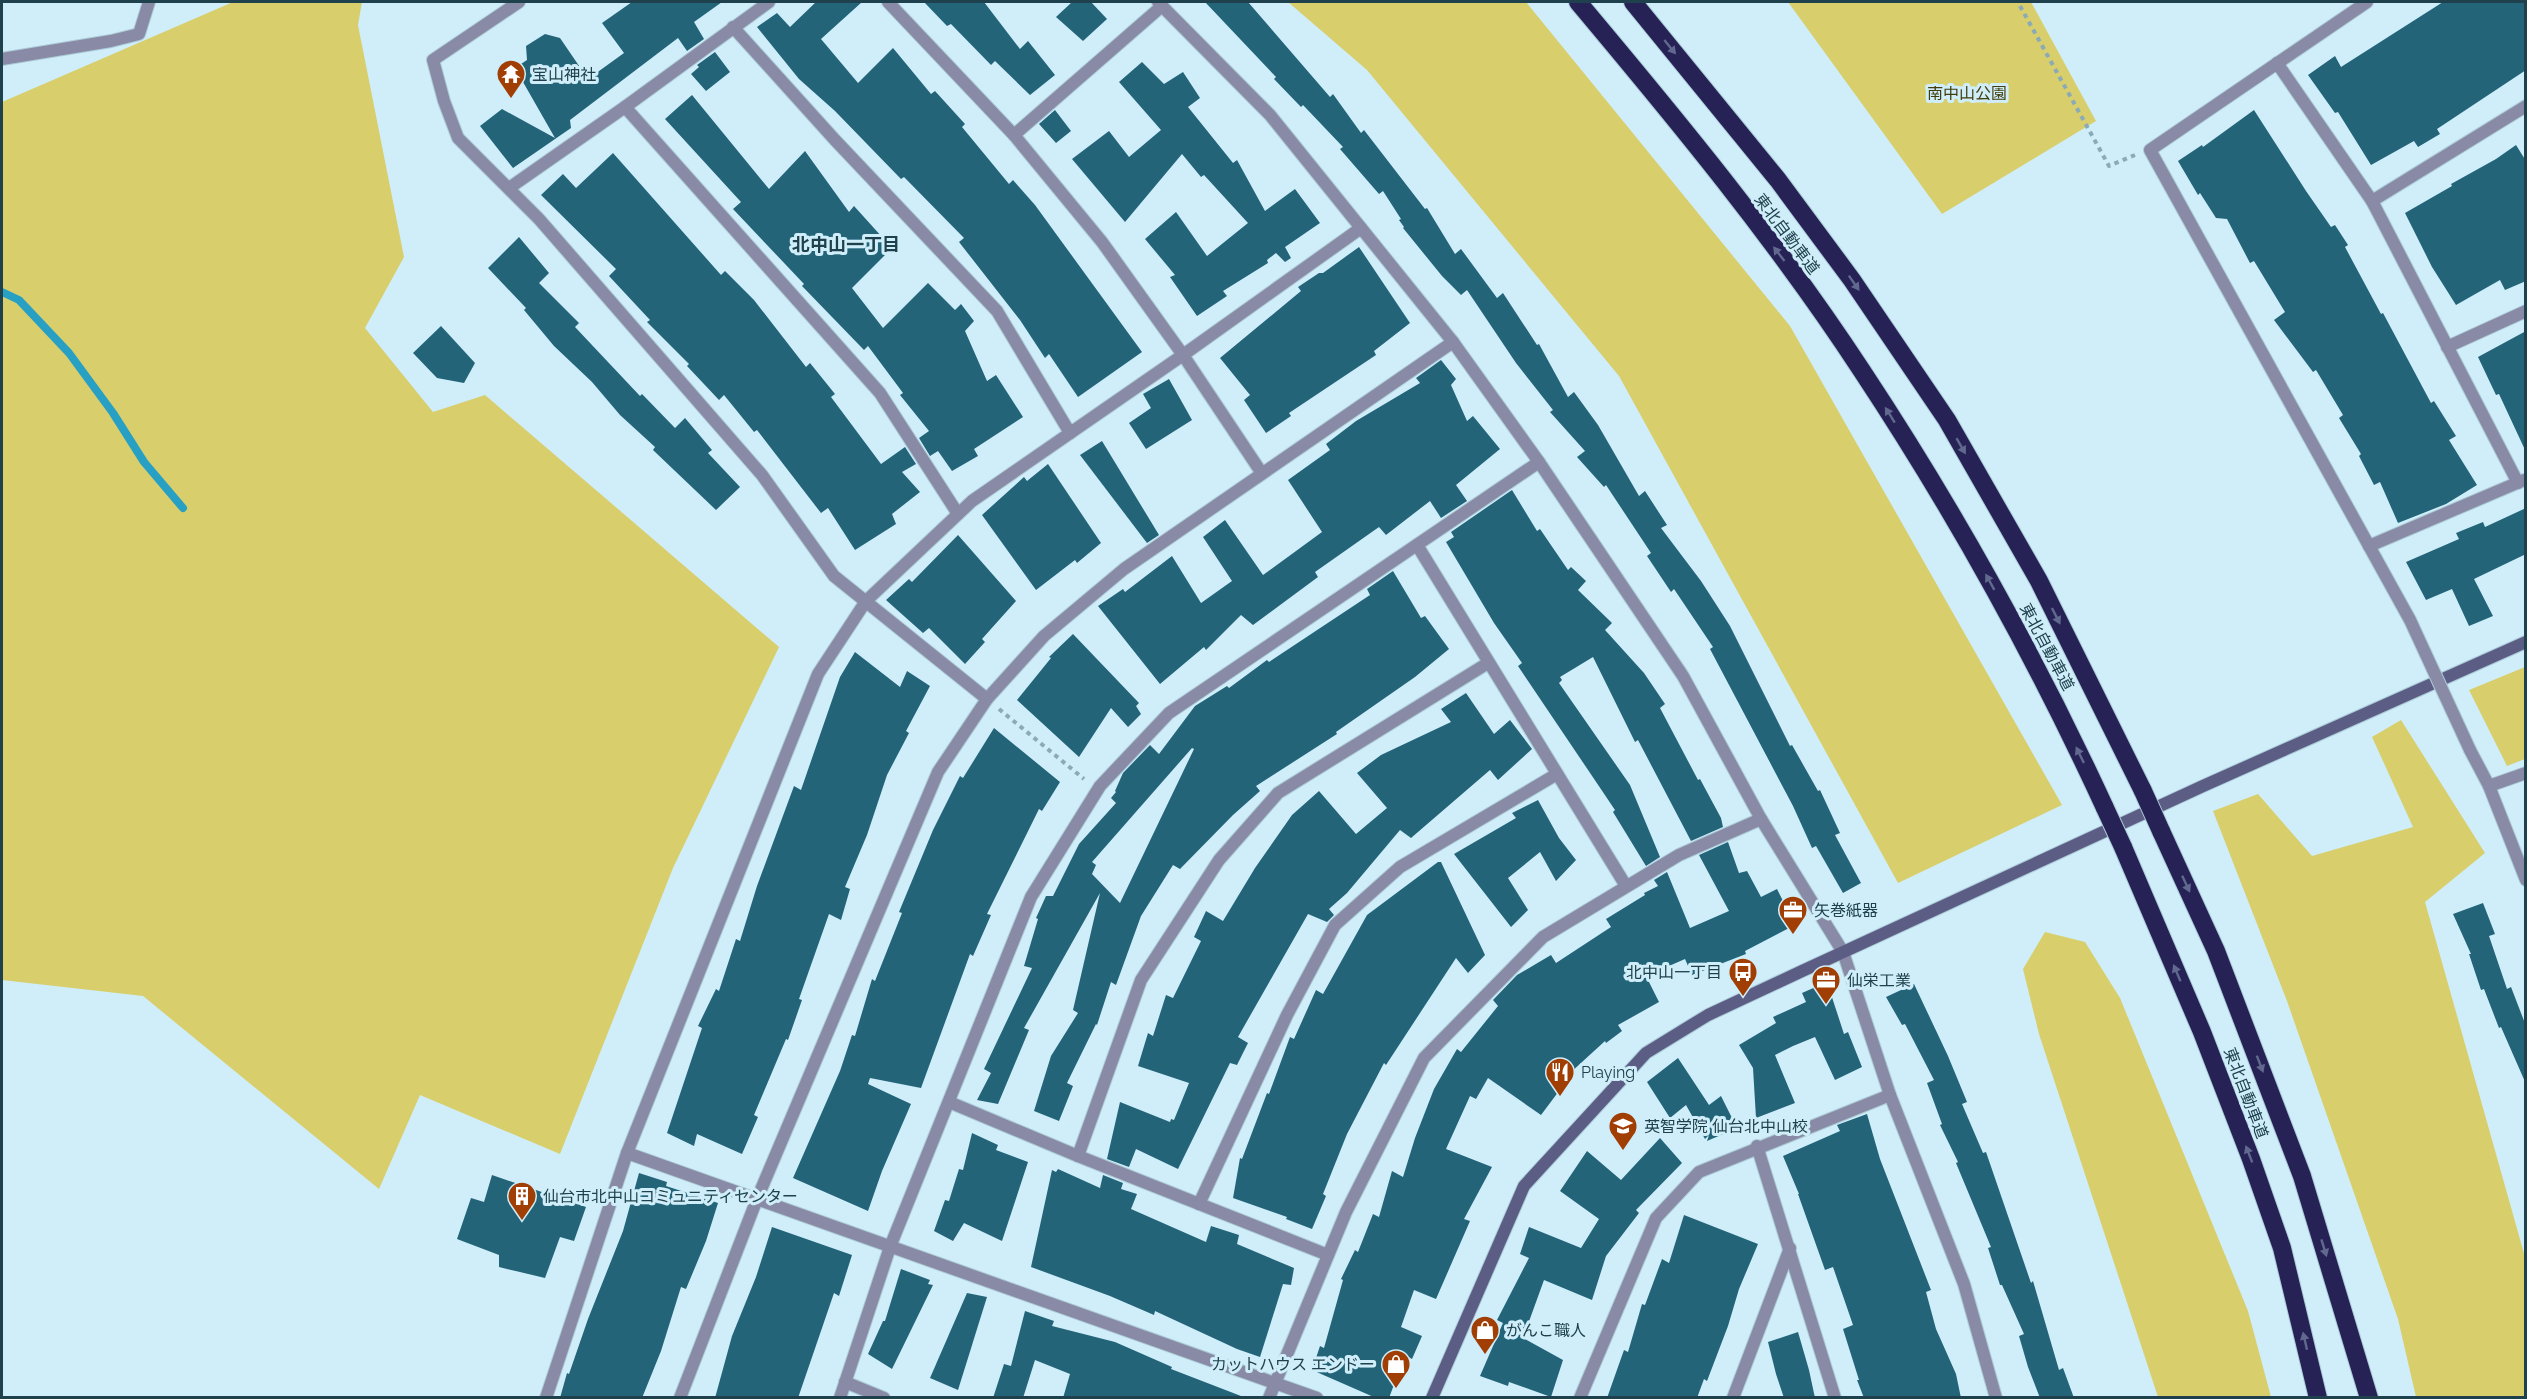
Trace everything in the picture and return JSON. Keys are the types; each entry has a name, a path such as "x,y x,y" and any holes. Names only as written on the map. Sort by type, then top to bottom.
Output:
{"highway":[{"name":"東北自動車道","path":"1578,2 1644,81 1793,272 1862,370 1971,547 2023,643 2105,808 2202,1032 2251,1159 2282,1248 2318,1398"},
{"name":"東北自動車道","path":"1633,2 1785,189 1852,280 1947,420 2039,581 2143,791 2216,951 2302,1176 2368,1398"}],"street":[{"path":"2,59 111,41 139,34 149,2"},
{"path":"519,2 433,60 444,101 458,138 538,219 762,475 834,576 987,699"},
{"path":"509,188 769,2"},
{"path":"888,2 1014,135 1102,242 1183,355 1261,472"},
{"path":"2367,2 2150,150 2410,620 2489,786 2526,880"},
{"path":"1014,135 1160,4 1270,115 1453,342 1539,462 1683,676 1761,819 1843,952 1890,1095 1964,1284 1996,1398"},
{"path":"733,27 997,311 1070,433"},
{"path":"2277,63 2372,201 2447,346 2522,482 2369,546"},
{"path":"2372,201 2526,106"},
{"path":"625,107 880,393 958,514"},
{"path":"546,1398 627,1153 818,674 866,602 972,501 1361,228"},
{"path":"2447,346 2526,311"},
{"path":"680,1398 757,1199 938,772 987,699 1044,636 1124,569 1261,472 1453,342"},
{"path":"840,1398 890,1247 1031,897 1098,790 1169,713 1539,462"},
{"path":"1417,546 1626,886"},
{"path":"1432,1398 1524,1186 1646,1053 1708,1015 2203,786 2526,642"},
{"path":"1078,1156 1142,980 1219,860 1278,793 1488,663"},
{"path":"2489,786 2526,773"},
{"path":"1199,1204 1287,1015 1335,925 1400,867 1557,774"},
{"path":"1269,1398 1346,1212 1424,1058 1543,937 1679,855 1761,819"},
{"path":"1580,1398 1656,1218 1699,1172 1757,1146 1890,1095"},
{"path":"949,1102 1328,1255"},
{"path":"1757,1146 1835,1398"},
{"path":"627,1153 1317,1398"},
{"path":"1733,1398 1790,1248"},
{"path":"845,1382 884,1398"}],"path":[{"path":"2020,6 2109,166 2150,150"},
{"path":"987,699 1098,790"}],"green space":[{"path":"233,2 362,2 358,25 404,257 365,328 433,412 485,395 779,647 673,868 560,1154 420,1095 379,1189 143,996 2,980 2,102"},
{"path":"1288,2 1526,2 1790,326 2062,805 1898,883 1619,376 1367,70"},
{"name":"南中山公園","path":"1788,2 2031,2 2096,121 1942,214"},
{"path":"2525,667 2525,759 2507,766 2469,690"},
{"path":"2401,720 2485,853 2425,902 2525,1257 2525,1397 2416,1397 2398,1319 2287,1001 2213,811 2258,794 2312,856 2413,827 2372,737"},
{"path":"2045,932 2085,942 2120,998 2248,1311 2271,1397 2158,1397 2039,1034 2023,969"}],"building":[{"path":"632,2 722,2 694,22 704,39 687,51 678,38 570,120 571,128 513,168 480,126 502,109 555,138 515,68 527,60 526,46 545,34 560,38 588,79 624,53 602,23"},
{"path":"816,2 862,2 821,39 858,83 893,48 931,94 935,91 965,124 962,127 1009,184 1013,180 1035,205 1142,352 1078,397 1049,354 1045,358 1020,320 959,242 964,238 904,177 901,179 835,111 799,79 757,27 777,13 790,27"},
{"path":"924,2 984,2 1020,49 1028,41 1055,75 1030,95 995,61 991,65 951,24 947,26"},
{"path":"1072,2 1091,2 1107,19 1083,41 1056,17"},
{"path":"1205,2 1248,2 1330,97 1333,94 1361,133 1364,130 1425,209 1427,208 1455,254 1461,249 1497,298 1503,293 1537,345 1539,344 1568,397 1574,392 1598,425 1639,496 1645,491 1667,525 1661,528 1701,581 1730,626 1790,746 1792,745 1818,791 1820,790 1840,833 1835,835 1861,883 1843,893 1816,846 1812,848 1793,806 1710,649 1713,647 1674,589 1671,592 1647,556 1651,553 1606,485 1604,487 1577,457 1585,451 1550,412 1553,410 1516,363 1467,290 1461,295 1442,276 1403,228 1399,220 1401,219 1383,191 1379,194 1340,149 1343,147 1303,105 1301,107 1274,79 1276,77"},
{"path":"2443,2 2526,2 2526,70 2437,129 2440,134 2418,147 2414,141 2371,165 2338,112 2335,113 2308,75 2335,56 2341,67"},
{"path":"715,52 730,72 706,91 691,74 699,67 697,65"},
{"path":"1142,62 1164,84 1183,72 1200,98 1188,107 1233,163 1237,160 1265,211 1295,189 1320,223 1285,247 1291,258 1285,262 1276,253 1267,260 1268,263 1223,291 1227,296 1197,316 1170,277 1175,275 1145,239 1176,212 1207,256 1248,223 1204,175 1201,177 1182,154 1125,222 1072,159 1109,131 1129,157 1161,130 1119,82"},
{"path":"692,95 769,189 805,151 849,212 854,206 892,248 852,288 883,328 928,283 955,310 961,304 974,321 965,331 987,381 996,375 1023,417 974,449 978,456 952,471 938,451 930,456 919,438 929,431 900,395 903,393 868,346 864,350 802,286 804,284 733,209 741,202 665,119"},
{"path":"1055,110 1071,131 1056,143 1039,124"},
{"path":"2254,110 2331,227 2335,225 2348,245 2345,247 2431,403 2434,401 2456,436 2449,440 2477,485 2446,504 2398,523 2380,482 2374,485 2359,456 2361,454 2339,418 2343,415 2316,370 2313,372 2274,320 2285,312 2254,261 2250,263 2227,219 2216,218 2200,193 2198,195 2178,161 2202,145 2203,147"},
{"path":"2516,145 2526,161 2526,281 2505,290 2500,280 2456,305 2432,267 2405,213"},
{"path":"613,153 721,275 725,271 754,300 806,367 810,363 835,394 831,397 881,464 905,447 916,464 902,472 920,492 892,514 896,524 855,550 828,508 821,513 757,430 754,432 724,395 719,400 687,366 689,364 647,322 650,320 609,276 616,269 541,195 563,174 576,188"},
{"path":"519,237 549,273 539,283 579,323 575,327 640,396 642,394 675,428 685,418 712,450 708,453 740,487 716,510 653,450 655,447 620,415 592,382 554,346 524,310 526,308 488,268"},
{"path":"1359,247 1410,323 1374,351 1376,355 1289,413 1291,416 1266,433 1244,400 1250,395 1220,358 1301,291 1298,287 1319,273 1323,273"},
{"path":"441,326 475,363 464,383 437,378 413,353"},
{"path":"2526,331 2526,452 2499,394 2496,395 2478,357"},
{"path":"1441,360 1456,379 1451,385 1467,421 1473,416 1500,449 1456,485 1467,501 1441,518 1430,501 1386,535 1379,527 1315,572 1318,577 1253,625 1241,615 1206,650 1204,647 1160,684 1098,606 1123,589 1125,592 1172,556 1201,603 1232,581 1203,537 1225,520 1263,575 1322,532 1288,480 1330,450 1326,444 1356,421 1420,383 1416,378"},
{"path":"1169,379 1192,420 1146,449 1129,423 1151,408 1143,394"},
{"path":"1102,441 1159,535 1147,543 1080,455"},
{"path":"1048,464 1101,543 1077,563 1075,560 1036,590 982,515 1024,477 1027,481"},
{"path":"1512,490 1537,531 1540,529 1568,570 1571,567 1586,581 1578,590 1612,623 1605,630 1644,673 1665,704 1660,708 1721,818 1723,827 1691,841 1638,740 1635,742 1593,657 1560,677 1562,680 1559,683 1630,785 1660,857 1646,866 1613,812 1615,810 1518,666 1522,663 1494,623 1446,542 1454,537 1451,532"},
{"path":"2526,508 2526,554 2474,579 2493,616 2469,626 2452,589 2426,600 2406,562 2459,539 2456,533 2483,522 2485,527"},
{"path":"958,535 1016,601 982,639 985,642 965,664 929,628 923,633 886,600 909,579 912,582"},
{"path":"1393,571 1421,618 1425,616 1449,649 1415,677 1336,732 1337,734 1256,786 1260,791 1180,869 1173,865 1141,916 1116,985 1111,982 1097,1025 1067,1083 1073,1086 1059,1121 1034,1111 1051,1056 1078,1013 1073,1010 1100,893 1024,1028 1029,1030 998,1104 977,1100 991,1073 984,1069 1032,968 1024,966 1038,919 1036,918 1046,896 1053,896 1079,844 1116,803 1111,798 1116,792 1123,773 1150,745 1159,754 1195,706 1227,686 1229,688 1267,660 1269,662 1370,595 1367,589","holes":["1192,748 1194,749 1120,903 1092,874 1096,865 1092,862"]},
{"path":"1073,634 1139,703 1136,706 1141,714 1128,727 1111,708 1079,757 1017,700 1051,658 1049,657"},
{"path":"855,652 900,687 907,671 930,686 906,731 909,733 887,775 867,835 845,887 850,889 841,920 829,914 799,999 802,1000 788,1040 786,1039 754,1115 758,1117 742,1154 697,1134 694,1146 667,1133 702,1028 698,1026 716,989 719,991 736,939 740,941 757,886 794,786 801,790 840,677"},
{"path":"1466,693 1494,734 1510,720 1532,749 1498,780 1490,770 1411,838 1400,830 1347,893 1329,909 1334,915 1327,922 1308,914 1238,1037 1248,1043 1237,1065 1230,1063 1178,1169 1136,1149 1129,1167 1107,1159 1120,1102 1170,1122 1171,1119 1174,1120 1189,1083 1138,1066 1148,1033 1153,1036 1166,995 1173,998 1201,941 1194,937 1206,911 1223,921 1255,868 1292,815 1319,791 1356,834 1387,808 1357,773 1381,755 1451,722 1441,709"},
{"path":"994,728 1060,782 1042,811 1039,809 987,914 991,915 973,956 970,954 921,1088 870,1078 868,1084 911,1104 882,1171 868,1211 793,1178 840,1071 852,1035 855,1036 872,979 875,981 902,913 899,912 933,830 960,776 963,778"},
{"path":"1538,800 1559,838 1576,860 1556,881 1540,852 1508,878 1528,910 1511,927 1454,854 1516,818 1512,813"},
{"path":"1728,842 1739,873 1747,871 1761,897 1777,889 1795,925 1745,951 1746,954 1692,975 1685,959 1646,976 1659,1002 1618,1025 1622,1031 1606,1043 1605,1041 1558,1084 1562,1087 1541,1115 1488,1078 1476,1099 1470,1096 1446,1149 1492,1167 1464,1219 1470,1221 1436,1299 1414,1290 1401,1327 1422,1336 1412,1359 1405,1355 1389,1398 1376,1398 1312,1370 1320,1346 1324,1348 1343,1280 1341,1279 1355,1250 1358,1252 1373,1214 1379,1217 1392,1171 1403,1177 1434,1089 1457,1049 1461,1052 1498,1006 1493,1000 1517,975 1551,955 1556,963 1611,927 1606,919 1658,886 1654,880 1667,872 1690,928 1729,911 1699,855"},
{"path":"1441,862 1485,955 1468,973 1456,958 1386,1065 1384,1063 1347,1134 1312,1229 1286,1219 1287,1217 1233,1198 1240,1158 1242,1159 1267,1093 1269,1094 1290,1037 1294,1039 1316,990 1323,994 1367,915"},
{"path":"2483,903 2495,934 2489,936 2507,989 2511,987 2526,1026 2526,1084 2501,1027 2499,1028 2484,989 2481,990 2469,954 2471,954 2453,914"},
{"path":"1827,982 1844,1034 1848,1032 1862,1067 1835,1080 1815,1037 1793,1046 1775,1055 1795,1103 1756,1118 1753,1068 1739,1045 1776,1023 1773,1017 1806,1002 1802,993"},
{"path":"1914,984 1967,1102 1962,1104 1983,1153 1986,1152 2031,1283 2033,1281 2059,1370 2063,1368 2074,1398 2040,1398 2028,1367 2019,1336 2024,1334 2000,1285 1988,1248 1991,1247 1956,1163 1958,1162 1940,1125 1942,1124 1927,1083 1934,1080 1905,1024 1902,1025 1886,997"},
{"path":"1678,1058 1709,1105 1721,1096 1737,1128 1707,1141 1709,1135 1705,1139 1686,1105 1670,1118 1647,1082"},
{"path":"1867,1114 1880,1159 1931,1290 1926,1292 1936,1329 1956,1374 1961,1398 1864,1398 1857,1380 1859,1380 1843,1329 1853,1325 1833,1267 1825,1270 1799,1194 1783,1156 1840,1131 1837,1125"},
{"path":"972,1133 998,1145 996,1150 1028,1162 1002,1241 964,1223 953,1241 934,1231 945,1200 949,1201 959,1169 963,1170"},
{"path":"1660,1138 1682,1163 1636,1210 1639,1213 1606,1256 1592,1300 1544,1280 1523,1338 1563,1360 1551,1397 1509,1382 1508,1386 1480,1376 1503,1323 1497,1320 1529,1258 1520,1254 1529,1227 1581,1248 1599,1219 1560,1191 1587,1151 1621,1180"},
{"path":"1058,1169 1100,1188 1103,1175 1123,1183 1121,1189 1137,1194 1131,1209 1206,1242 1211,1226 1239,1235 1237,1244 1294,1268 1291,1285 1283,1284 1260,1357 1237,1349 1155,1311 1154,1315 1031,1267 1052,1170 1056,1172"},
{"path":"639,1173 667,1182 666,1186 718,1203 706,1241 686,1289 681,1287 661,1351 642,1398 560,1398 567,1373 569,1374 623,1231"},
{"name":"仙台市北中山コミュニティセンター","path":"492,1175 586,1207 574,1241 560,1237 545,1278 499,1267 499,1255 457,1239 471,1198 484,1202"},
{"path":"1684,1215 1758,1244 1739,1289 1707,1381 1704,1379 1697,1398 1607,1398 1624,1350 1628,1352 1642,1304 1645,1305 1662,1259 1669,1263"},
{"path":"772,1227 852,1255 839,1296 834,1293 798,1398 715,1398 732,1336 756,1277"},
{"path":"901,1269 930,1280 928,1284 933,1285 892,1369 868,1354 885,1321"},
{"path":"967,1293 987,1297 958,1390 930,1378"},
{"path":"1025,1311 1054,1321 1052,1326 1115,1342 1172,1367 1171,1369 1241,1396 1241,1398 1063,1398 1070,1374 1035,1360 1023,1398 993,1398 1004,1364 1011,1366"},
{"path":"1798,1332 1815,1398 1784,1398 1776,1374 1768,1342"}],"waterway":[{"path":"2,292 19,300 69,353 113,413 144,462 183,508"}],"place":[{"name":"宝山神社","path":"511,100"},
{"name":"矢巻紙器","path":"1793,936"},
{"name":"北中山一丁目","path":"1743,998"},
{"name":"仙栄工業","path":"1826,1006"},
{"name":"Playing","path":"1560,1098"},
{"name":"英智学院 仙台北中山校","path":"1623,1152"},
{"name":"仙台市北中山コミュニティセンター","path":"522,1222"},
{"name":"がんこ職人","path":"1485,1356"},
{"name":"カットハウス エンドー","path":"1396,1390"}],"district":[{"name":"北中山一丁目","path":"846,244"}]}
